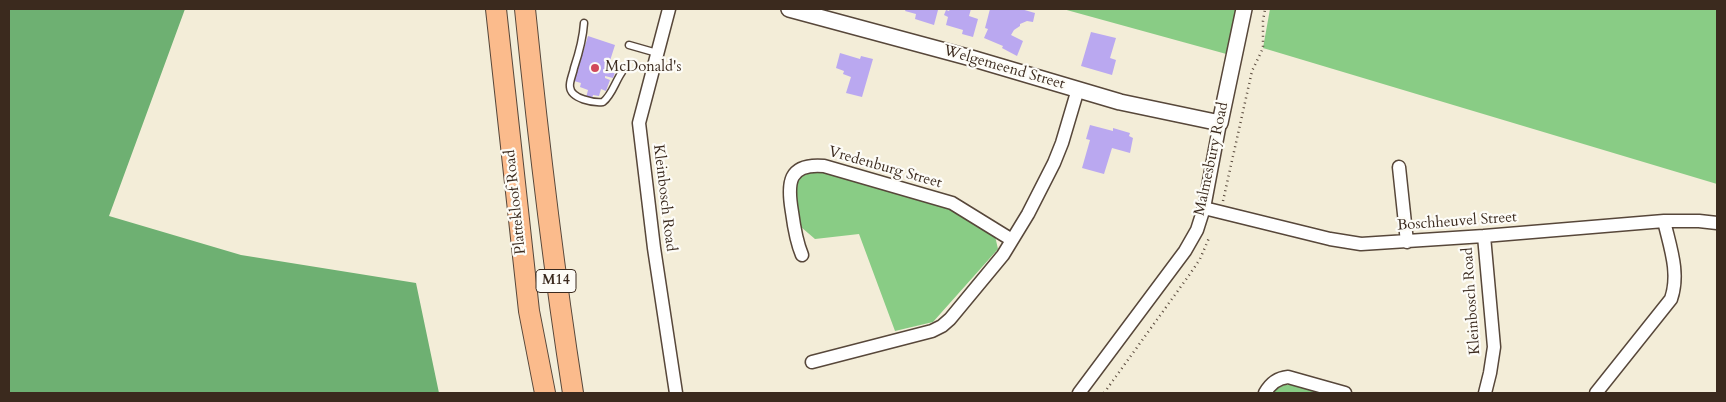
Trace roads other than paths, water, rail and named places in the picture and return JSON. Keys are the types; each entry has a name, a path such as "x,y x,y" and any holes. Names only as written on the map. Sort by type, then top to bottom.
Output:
{"main road":[{"name":"Plattekloof Road","path":"496,9 529,311 545,393"},
{"name":"Plattekloof Road","path":"525,9 541,169 573,393"}],"street":[{"name":"Kleinbosch Road","path":"669,9 638,123 654,248 676,393"},
{"name":"Welgemeend Street","path":"789,9 971,58 1120,102 1220,123"},
{"name":"Malmesbury Road","path":"1079,393 1185,251 1197,230 1204,208 1244,9"},
{"path":"812,362 932,332 950,319 1002,255 1028,214 1062,143 1078,89"},
{"name":"Vredenburg Street","path":"802,255 797,241 789,184 796,172 812,165 824,166 952,204 1012,240"},
{"path":"1399,167 1407,242"},
{"name":"Boschheuvel Street","path":"1204,208 1351,243 1407,242 1664,222 1699,221 1717,223"},
{"path":"1596,393 1671,299 1675,287 1675,272 1664,222"},
{"name":"Kleinbosch Road","path":"1484,236 1494,347 1485,393"},
{"path":"1265,393 1273,382 1282,377 1288,377 1345,393"}],"lane":[{"path":"584,23 583,37 570,83 571,92 576,96 594,102 603,102 611,93 614,83 622,72"},
{"path":"629,45 656,53"}],"place":[{"name":"McDonald's","path":"595,68"}]}
